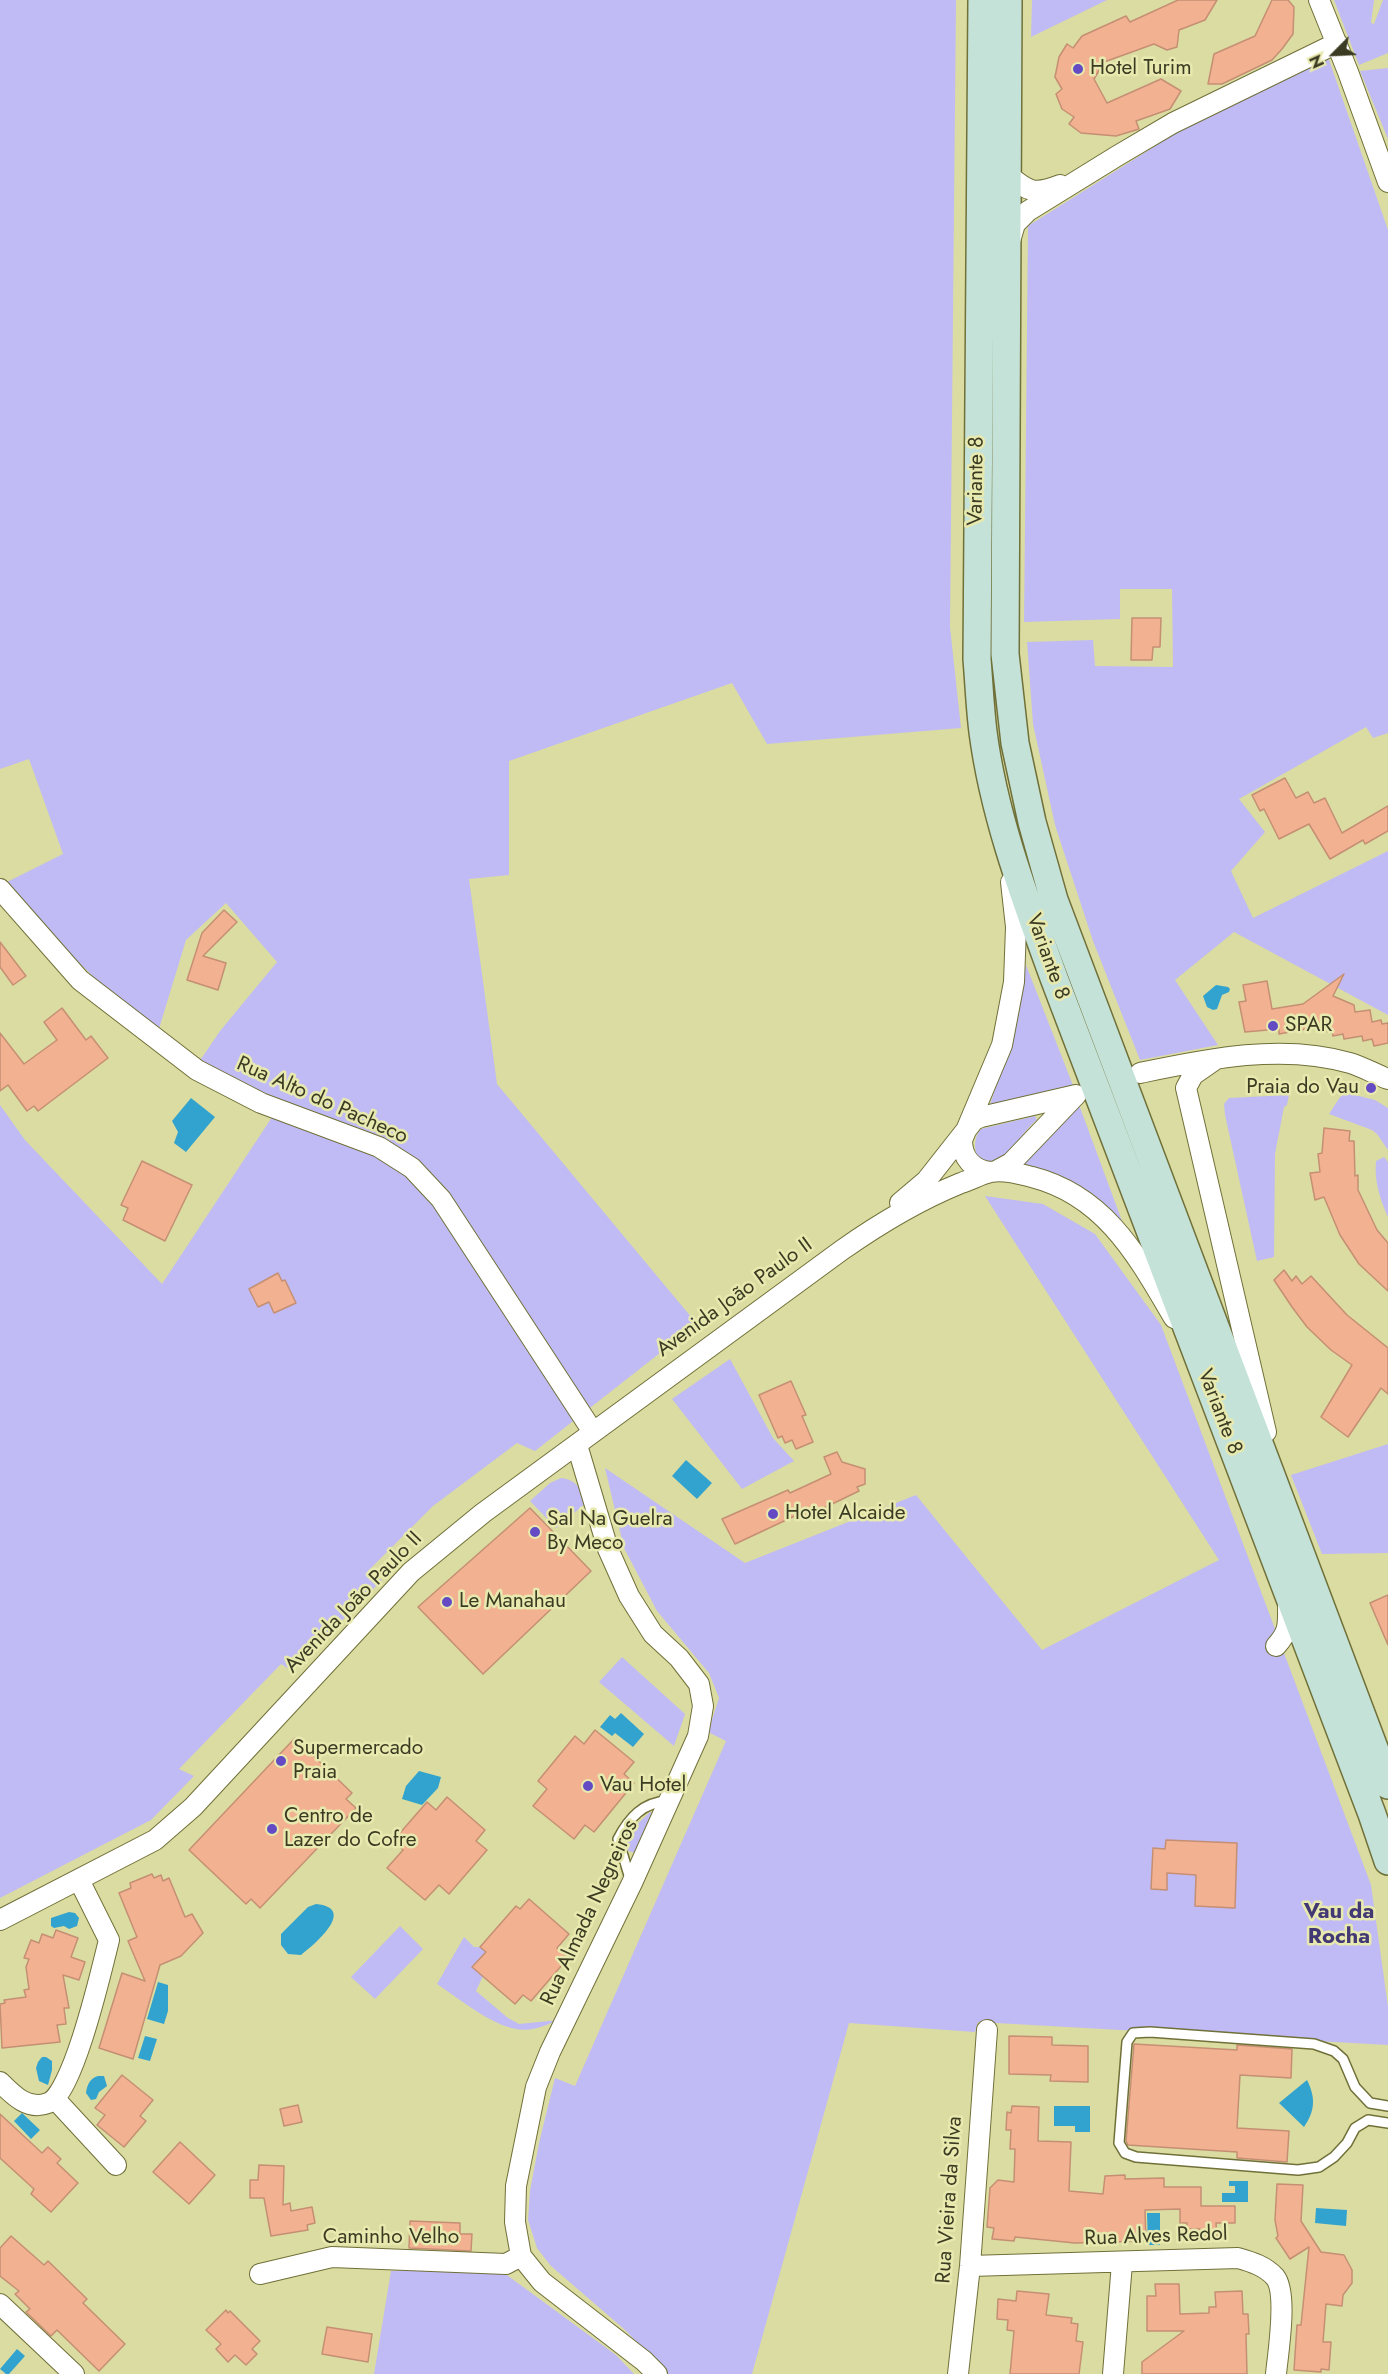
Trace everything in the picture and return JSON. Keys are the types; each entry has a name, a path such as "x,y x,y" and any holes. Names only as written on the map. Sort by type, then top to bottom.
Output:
{"main road":[{"name":"Variante 8","path":"982,0 977,659 983,733 999,810 1022,892 1372,1814 1388,1862"},
{"name":"Variante 8","path":"1008,0 1005,654 1015,743 1032,822 1054,900 1388,1785"}],"street":[{"path":"1319,0 1388,182"},
{"path":"1007,252 1015,224 1028,211 1173,123 1337,44"},
{"path":"1008,175 1026,190 1042,192 1085,176"},
{"path":"999,810 1013,889 1016,927 1014,982 1002,1045 966,1129 962,1146 966,1157 973,1166 993,1172 1017,1173 1067,1190 1113,1225 1137,1256 1177,1323 1225,1426"},
{"name":"Rua Alto do Pacheco","path":"0,889 80,980 197,1070 261,1103 379,1147 412,1168 441,1199 594,1432"},
{"path":"1188,1105 1180,1088 1170,1078 1140,1072 1216,1059 1303,1054 1350,1063 1388,1079"},
{"path":"1216,1059 1193,1075 1186,1088 1188,1105 1282,1502"},
{"path":"1076,1095 1011,1163 932,1195 863,1235 926,1181 966,1129 981,1117 1076,1095"},
{"name":"Avenida João Paulo II","path":"0,1920 155,1840 193,1807 411,1572 483,1513 863,1235"},
{"name":"Rua Almada Negreiros","path":"577,1445 608,1549 629,1596 653,1634 679,1658 699,1683 703,1706 698,1736 632,1883 550,2052 536,2087 516,2186 515,2222 521,2256 542,2282 644,2361 657,2374"},
{"path":"0,2082 17,2099 32,2104 49,2103 55,2099 68,2077 91,2011 109,1940 79,1880"},
{"name":"Rua Vieira da Silva","path":"958,2374 970,2266 987,2030"},
{"path":"55,2099 116,2165"},
{"name":"Caminho Velho","path":"260,2274 332,2257 506,2264 521,2256"},
{"name":"Rua Alves Redol","path":"970,2266 1238,2258 1257,2263 1276,2278 1282,2304 1276,2374"},
{"path":"1113,2374 1122,2263"},
{"path":"0,2304 74,2374"}],"lane":[{"path":"632,1883 618,1839 625,1827 644,1807 654,1802 668,1802"},
{"path":"1388,2106 1370,2103 1355,2087 1343,2059 1334,2051 1314,2044 1149,2032 1133,2033 1127,2042 1119,2143 1125,2152 1136,2157 1298,2170 1319,2167 1334,2157 1347,2143 1355,2128 1368,2120 1388,2123"}],"shaded area":[{"path":"0,0 956,0 950,627 961,728 767,744 732,683 509,761 509,875 469,879 497,1084 697,1324 535,1451 517,1443 433,1506 368,1571 382,1580 292,1671 281,1664 179,1769 194,1776 151,1820 0,1898 0,1105 25,1140 162,1284 282,1102 197,1065 220,1031 277,962 226,903 186,940 158,1032 121,1004 55,939 5,883 63,854 29,759 0,769"},
{"path":"1032,0 1107,0 1031,37"},
{"path":"1334,0 1374,0 1371,23 1374,24 1383,0 1388,0 1388,53 1359,65"},
{"path":"1328,57 1388,230 1388,733 1373,738 1366,727 1239,799 1265,832 1231,871 1253,918 1388,851 1388,1015 1234,932 1175,980 1218,1045 1140,1060 1093,941 1055,825 1033,724 1027,642 1093,640 1095,666 1173,667 1172,589 1120,589 1120,619 1024,622 1028,226 1176,133"},
{"path":"1388,68 1388,139 1360,71"},
{"path":"1026,965 1074,1088 990,1105 1013,1031"},
{"path":"1347,1093 1375,1100 1388,1108 1388,1150 1372,1130 1329,1114 1340,1097"},
{"path":"1289,1095 1287,1105 1284,1107 1275,1154 1274,1257 1257,1261 1224,1104 1229,1098"},
{"path":"1078,1102 1122,1221 1065,1180 1017,1167"},
{"path":"1035,1116 1037,1120 1005,1156 993,1163 981,1161 975,1145 981,1129"},
{"path":"1384,1157 1388,1162 1388,1217 1380,1197 1376,1176 1376,1161"},
{"path":"985,1196 1043,1204 1095,1234 1161,1325 1371,1885 1388,2007 1388,2045 978,2022 975,2032 849,2023 752,2374 668,2374 624,2329 551,2266 537,2248 528,2220 530,2191 539,2143 555,2078 575,2086 726,1741 708,1732 719,1698 709,1673 657,1611 624,1548 605,1468 745,1563 916,1495 1042,1650 1219,1560"},
{"path":"730,1359 773,1438 794,1461 742,1489 672,1399"},
{"path":"1388,1444 1388,1553 1322,1554 1291,1475"},
{"path":"561,1478 575,1483 585,1504 556,1528 530,1501 550,1483"},
{"path":"622,1657 685,1714 674,1746 599,1682"},
{"path":"650,1812 653,1814 636,1853 628,1851 626,1835"},
{"path":"400,1926 423,1949 375,1999 351,1977"},
{"path":"464,1937 474,1947 480,1947 486,1952 473,1967 483,1976 476,1991 508,2018 519,2024 559,2020 532,2029 521,2030 508,2027 482,2015 437,1984"},
{"path":"500,2270 616,2355 634,2374 374,2374 391,2271"}],"water":[{"path":"1216,985 1230,989 1222,995 1217,1009 1213,1010 1207,1007 1203,996"},
{"path":"191,1098 215,1117 186,1152 174,1143 178,1132 172,1121"},
{"path":"686,1460 712,1483 697,1499 672,1476"},
{"path":"621,1713 644,1734 633,1747 615,1733 612,1736 600,1727 610,1715 615,1719"},
{"path":"419,1771 441,1777 438,1788 422,1805 402,1799 406,1786"},
{"path":"316,1904 328,1907 333,1912 333,1919 329,1927 323,1936 301,1955 288,1954 281,1945 281,1934 308,1907"},
{"path":"69,1912 75,1913 79,1918 77,1926 69,1929 64,1926 54,1928 51,1926 51,1918"},
{"path":"158,1982 168,1985 168,2011 164,2024 147,2019"},
{"path":"145,2036 157,2039 150,2061 138,2058"},
{"path":"42,2057 52,2061 48,2085 39,2081 36,2068"},
{"path":"104,2076 107,2086 99,2092 96,2099 91,2100 86,2093 87,2087 91,2080"},
{"path":"1307,2080 1313,2104 1304,2127 1279,2103"},
{"path":"1054,2106 1090,2106 1090,2132 1075,2132 1075,2126 1054,2126"},
{"path":"22,2113 40,2130 31,2139 14,2121"},
{"path":"1229,2181 1248,2181 1248,2202 1222,2202 1222,2193 1235,2193 1235,2186 1229,2186"},
{"path":"1316,2208 1347,2210 1346,2226 1315,2223"},
{"path":"1147,2213 1160,2213 1160,2245 1148,2245"},
{"path":"17,2349 25,2356 9,2374 6,2374 0,2369"}],"building":[{"name":"Hotel Turim","path":"1178,0 1217,0 1205,20 1179,30 1177,47 1167,50 1154,44 1104,62 1094,79 1107,103 1161,79 1181,91 1170,109 1136,121 1139,129 1116,136 1081,133 1069,124 1074,117 1062,109 1056,94 1062,89 1055,77 1059,57 1067,44 1073,48 1082,36 1126,16 1130,22"},
{"name":"Hotel Turim","path":"1272,0 1288,0 1294,7 1293,34 1282,49 1272,60 1222,84 1208,84 1214,54 1255,36"},
{"path":"1132,618 1161,618 1160,647 1153,647 1152,660 1131,660"},
{"path":"1285,778 1296,798 1308,792 1314,803 1325,798 1342,833 1388,806 1388,831 1365,844 1363,840 1330,859 1309,824 1279,839 1264,809 1260,811 1252,795"},
{"path":"224,910 237,922 203,956 226,963 218,990 187,980 202,933"},
{"path":"0,942 26,976 13,985 0,967"},
{"path":"1344,974 1333,996 1354,1005 1355,1012 1370,1010 1372,1022 1381,1020 1382,1024 1388,1023 1388,1043 1374,1046 1372,1039 1363,1041 1362,1036 1344,1039 1343,1034 1333,1036 1332,1031 1323,1032 1322,1026 1279,1034 1279,1029 1245,1032 1239,1002 1246,1001 1243,985 1267,981 1272,1009 1303,1004"},
{"path":"62,1008 86,1040 91,1036 108,1058 38,1111 34,1106 27,1111 8,1085 0,1091 0,1033 24,1064 57,1040 44,1022"},
{"path":"1324,1128 1350,1131 1349,1141 1354,1141 1355,1176 1358,1175 1358,1190 1377,1230 1388,1243 1388,1291 1359,1264 1340,1235 1324,1197 1315,1200 1310,1173 1320,1172 1318,1154 1322,1153"},
{"path":"142,1161 192,1185 165,1241 123,1220 128,1208 121,1205"},
{"path":"1284,1270 1292,1281 1296,1276 1302,1284 1311,1276 1347,1315 1388,1348 1388,1394 1381,1388 1348,1437 1321,1417 1352,1365 1331,1350 1307,1327 1292,1307 1274,1280"},
{"path":"278,1273 282,1281 285,1280 296,1303 274,1313 269,1302 258,1307 249,1289"},
{"path":"791,1381 806,1415 802,1416 813,1442 796,1449 792,1440 785,1443 782,1436 778,1438 759,1395"},
{"path":"837,1452 842,1462 865,1469 865,1484 857,1487 859,1491 801,1519 799,1514 735,1544 722,1519 788,1490 790,1493 831,1474 824,1457"},
{"path":"530,1508 591,1571 483,1674 418,1607"},
{"path":"1388,1595 1388,1645 1370,1603"},
{"name":"Vau Hotel","path":"595,1730 634,1762 624,1774 634,1783 594,1832 585,1825 574,1839 533,1806 547,1789 538,1781 575,1736 584,1744"},
{"name":"Centro de Lazer do Cofre","path":"295,1738 352,1793 346,1799 356,1808 260,1908 251,1899 246,1904 189,1850"},
{"path":"447,1797 485,1830 476,1841 487,1850 449,1894 439,1885 425,1900 387,1868 403,1850 393,1841 427,1802 436,1810"},
{"path":"1166,1840 1237,1843 1235,1908 1195,1906 1196,1875 1167,1873 1167,1890 1151,1889 1153,1848 1165,1849"},
{"path":"152,1874 154,1878 161,1875 163,1881 169,1878 185,1917 192,1914 203,1933 181,1956 160,1965 133,2059 99,2048 122,1973 145,1981 128,1941 137,1937 119,1893 131,1888 130,1883"},
{"path":"529,1899 569,1934 557,1948 568,1958 531,2001 523,1995 515,2004 472,1967 486,1952 480,1947 516,1906 520,1909"},
{"path":"56,1930 78,1938 71,1957 85,1962 79,1980 63,1975 69,2008 64,2008 66,2024 57,2025 60,2042 2,2048 0,2004 5,2003 4,2000 26,1997 24,1990 29,1989 26,1967 29,1959 24,1958 31,1940 39,1943 42,1934 53,1938"},
{"path":"1009,2036 1052,2037 1052,2045 1088,2046 1088,2082 1050,2081 1051,2075 1009,2074"},
{"path":"1134,2044 1237,2050 1237,2045 1292,2049 1291,2078 1240,2075 1237,2128 1289,2131 1287,2162 1237,2158 1237,2152 1128,2145 1126,2141"},
{"path":"122,2075 153,2100 140,2116 146,2121 124,2147 97,2125 105,2115 95,2108"},
{"path":"298,2105 302,2122 284,2126 280,2109"},
{"path":"1012,2106 1039,2107 1038,2141 1071,2142 1069,2191 1103,2194 1105,2176 1125,2175 1125,2179 1164,2178 1164,2187 1201,2187 1201,2206 1235,2206 1235,2223 1216,2223 1217,2236 1200,2236 1200,2229 1187,2229 1187,2223 1180,2223 1180,2209 1145,2210 1146,2241 1075,2243 1015,2237 1014,2241 992,2239 994,2228 987,2227 990,2188 998,2180 1014,2182 1015,2149 1010,2149 1011,2130 1006,2130 1007,2112 1011,2113"},
{"path":"0,2114 42,2153 48,2147 61,2159 57,2163 78,2183 51,2212 31,2194 34,2189 0,2158"},
{"path":"180,2142 215,2175 189,2204 153,2172"},
{"path":"259,2165 284,2166 283,2205 290,2203 291,2211 312,2207 315,2223 307,2225 308,2230 271,2236 264,2198 250,2198 250,2180 258,2180"},
{"path":"1277,2184 1303,2185 1301,2221 1321,2252 1344,2255 1352,2270 1352,2283 1343,2295 1342,2306 1326,2304 1323,2342 1331,2342 1329,2370 1321,2369 1321,2372 1294,2370 1297,2325 1301,2325 1309,2247 1290,2259 1276,2238 1278,2236 1275,2220"},
{"path":"410,2221 460,2223 460,2234 472,2234 471,2251 409,2248"},
{"path":"11,2236 44,2265 48,2261 87,2299 83,2303 125,2344 99,2371 57,2330 51,2336 26,2312 30,2309 15,2294 19,2291 0,2276 0,2248"},
{"path":"1155,2284 1179,2284 1180,2314 1209,2313 1209,2307 1216,2307 1215,2292 1242,2291 1243,2314 1248,2314 1247,2374 1142,2374 1142,2362 1184,2331 1147,2331 1147,2296 1156,2296"},
{"path":"1017,2291 1049,2294 1046,2315 1072,2318 1071,2323 1078,2324 1076,2341 1083,2342 1079,2374 1010,2374 1014,2331 1007,2330 1008,2320 997,2319 998,2299 1016,2301"},
{"path":"226,2310 228,2313 230,2311 260,2341 252,2349 257,2354 246,2365 235,2355 228,2362 216,2349 221,2344 206,2330"},
{"path":"327,2327 372,2334 368,2362 322,2354"}],"place":[{"name":"Hotel Turim","path":"1078,69"},
{"name":"SPAR","path":"1273,1026"},
{"name":"Praia do Vau","path":"1371,1088"},
{"name":"Hotel Alcaide","path":"773,1514"},
{"name":"Sal Na Guelra By Meco","path":"535,1532"},
{"name":"Le Manahau","path":"447,1602"},
{"name":"Supermercado Praia","path":"281,1761"},
{"name":"Vau Hotel","path":"588,1786"},
{"name":"Centro de Lazer do Cofre","path":"272,1829"}],"district":[{"name":"Vau da Rocha","path":"1339,1926"}]}
